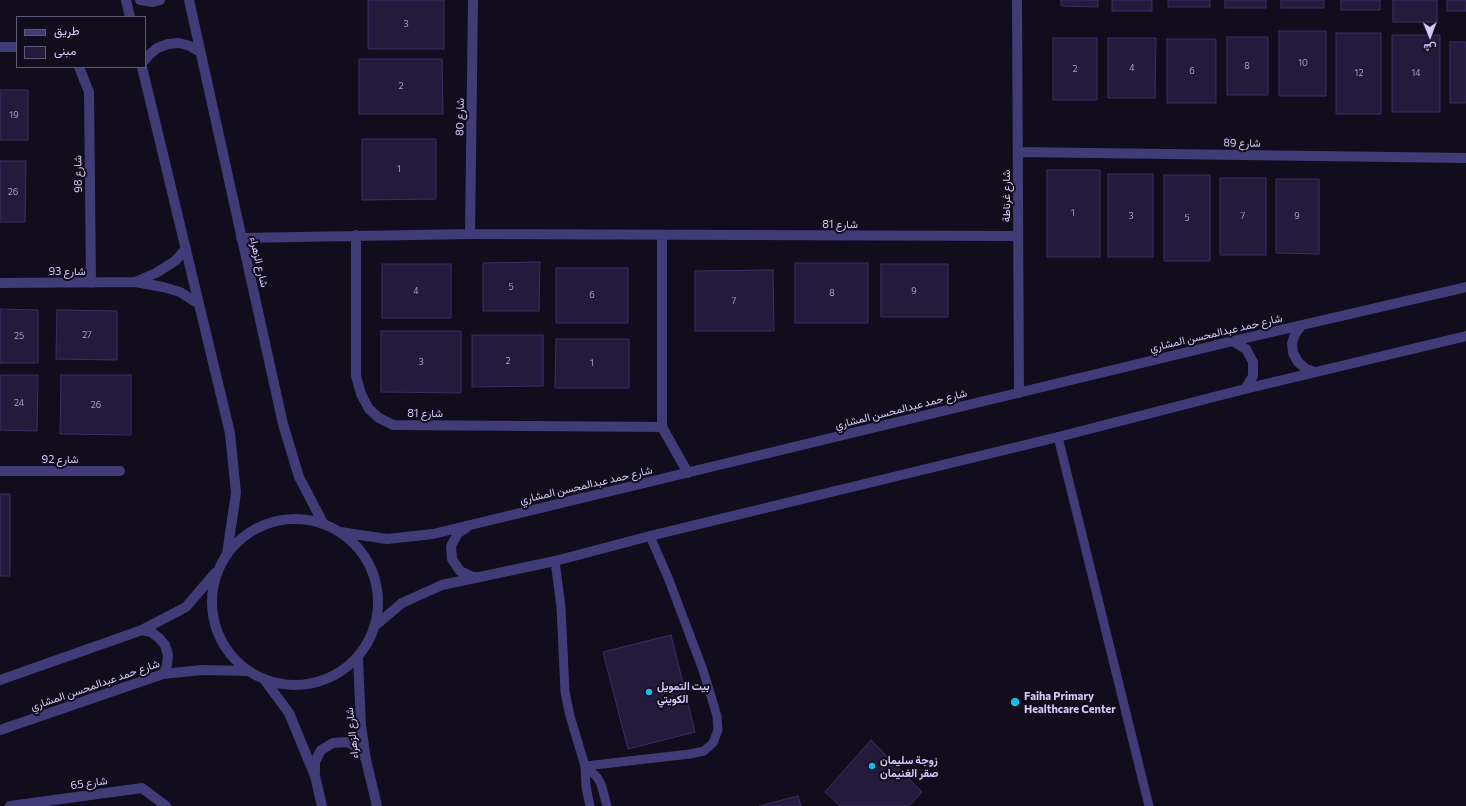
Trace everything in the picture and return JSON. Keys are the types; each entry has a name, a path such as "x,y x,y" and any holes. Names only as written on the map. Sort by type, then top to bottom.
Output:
{"street":[{"path":"126,0 130,16"},
{"path":"140,0 153,2 160,0"},
{"name":"شارع الزهراء","path":"189,0 283,424 299,477 323,523"},
{"name":"شارع 80","path":"470,234 473,0"},
{"name":"شارع غرناطة","path":"1017,0 1019,393"},
{"path":"146,59 157,48 168,44 179,43 190,46 200,52"},
{"path":"0,47 16,47"},
{"name":"شارع 98","path":"78,68 89,92 91,283"},
{"path":"142,68 230,433 236,493 227,554"},
{"name":"شارع 89","path":"1018,152 1466,158"},
{"name":"شارع 81","path":"241,238 470,234 1018,236"},
{"name":"شارع 81","path":"356,235 356,376 361,394 369,409 380,418 393,425 662,426"},
{"path":"662,235 662,426 688,473"},
{"name":"شارع 93","path":"135,282 156,273 175,261 186,249"},
{"name":"شارع 93","path":"0,283 135,282 180,292 199,304"},
{"name":"شارع حمد عبدالمحسن المشاري","path":"340,532 387,539 434,534 1234,341 1466,288"},
{"path":"1301,326 1294,334 1292,343 1293,354 1298,362 1306,369 1315,372"},
{"path":"376,625 402,603 442,585 555,561 650,536 1058,437 1245,389 1466,336"},
{"path":"1234,341 1246,349 1253,362 1253,376 1245,389"},
{"name":"شارع 92","path":"0,471 120,471"},
{"path":"0,680 142,630 186,607 218,570 227,554 239,540 259,527 281,520 304,519 323,523 340,532 356,544 372,568 379,596 376,625 369,642 358,657 342,671 323,681 302,685 281,684 264,679 248,670 235,660 220,638 213,613 213,588 218,570"},
{"path":"469,526 458,533 452,546 452,559 460,571 472,577 486,576"},
{"path":"142,630 151,632 159,638 165,646 168,655 167,665 163,674"},
{"name":"شارع الزهراء","path":"358,657 361,726 366,760 377,806"},
{"name":"شارع حمد عبدالمحسن المشاري","path":"0,730 163,674 202,670 248,670"},
{"path":"264,679 289,713 315,776 322,806"},
{"path":"315,776 315,762 321,750 333,743 346,742 359,748 366,760"},
{"name":"شارع 65","path":"10,806 142,788 166,806"}],"lane":[{"path":"1058,437 1149,806"},
{"path":"585,766 690,754 704,751 713,743 718,730 717,716 701,664 670,580 650,536"},
{"path":"555,561 562,613 565,692 570,716 585,766 586,787 590,806"},
{"path":"585,766 597,777 601,784 607,806"}],"building":[{"path":"368,0 444,0 444,49 368,49"},
{"path":"1061,0 1098,0 1098,7 1061,6"},
{"path":"1112,0 1152,0 1152,11 1112,11"},
{"path":"1168,0 1210,0 1210,7 1168,7"},
{"path":"1225,0 1266,0 1266,8 1225,8"},
{"path":"1281,0 1324,0 1324,8 1281,8"},
{"path":"1341,0 1380,0 1380,10 1341,10"},
{"path":"1393,0 1437,0 1437,22 1393,22"},
{"path":"1447,0 1466,0 1466,11 1447,11"},
{"path":"1279,31 1326,31 1326,96 1279,96"},
{"path":"1336,33 1381,33 1381,114 1336,114"},
{"path":"1392,35 1440,35 1440,112 1392,112"},
{"path":"1227,37 1268,37 1268,95 1227,95"},
{"path":"1053,38 1097,38 1097,100 1053,100"},
{"path":"1108,38 1156,38 1155,98 1108,98"},
{"path":"1167,39 1216,39 1216,103 1167,103"},
{"path":"1450,42 1466,42 1466,103 1450,103"},
{"path":"359,59 442,59 443,114 359,114"},
{"path":"0,90 28,90 28,140 0,140"},
{"path":"362,139 436,139 436,199 362,200"},
{"path":"0,161 26,161 25,222 0,222"},
{"path":"1047,170 1100,170 1100,257 1047,257"},
{"path":"1108,174 1153,174 1153,257 1108,257"},
{"path":"1164,175 1210,175 1210,261 1164,261"},
{"path":"1220,178 1266,178 1266,255 1220,255"},
{"path":"1276,179 1319,179 1319,254 1276,253"},
{"path":"540,262 539,311 483,311 483,263"},
{"path":"795,263 868,263 868,323 795,323"},
{"path":"382,264 451,264 451,318 382,318"},
{"path":"881,264 948,264 948,317 881,317"},
{"path":"556,268 628,268 628,323 556,323"},
{"path":"773,270 774,331 695,331 695,271"},
{"path":"0,309 38,310 38,363 0,363"},
{"path":"57,310 117,311 117,360 56,359"},
{"path":"381,331 461,331 461,393 381,392"},
{"path":"472,335 543,335 543,386 472,387"},
{"path":"556,339 629,339 629,388 555,388"},
{"path":"0,375 38,375 37,431 0,430"},
{"path":"61,375 131,375 131,435 60,434"},
{"path":"0,494 10,494 10,576 0,576"},
{"name":"بيت التمويل الكويتي","path":"671,635 695,732 628,749 603,652"},
{"name":"زوجة سليمان صقر الغنيمان","path":"871,740 922,792 909,806 840,806 825,792"},
{"path":"798,796 801,806 759,806"}],"place":[{"name":"بيت التمويل الكويتي","path":"649,692"},
{"name":"Faiha Primary Healthcare Center","path":"1015,702"},
{"name":"زوجة سليمان صقر الغنيمان","path":"872,766"}]}
